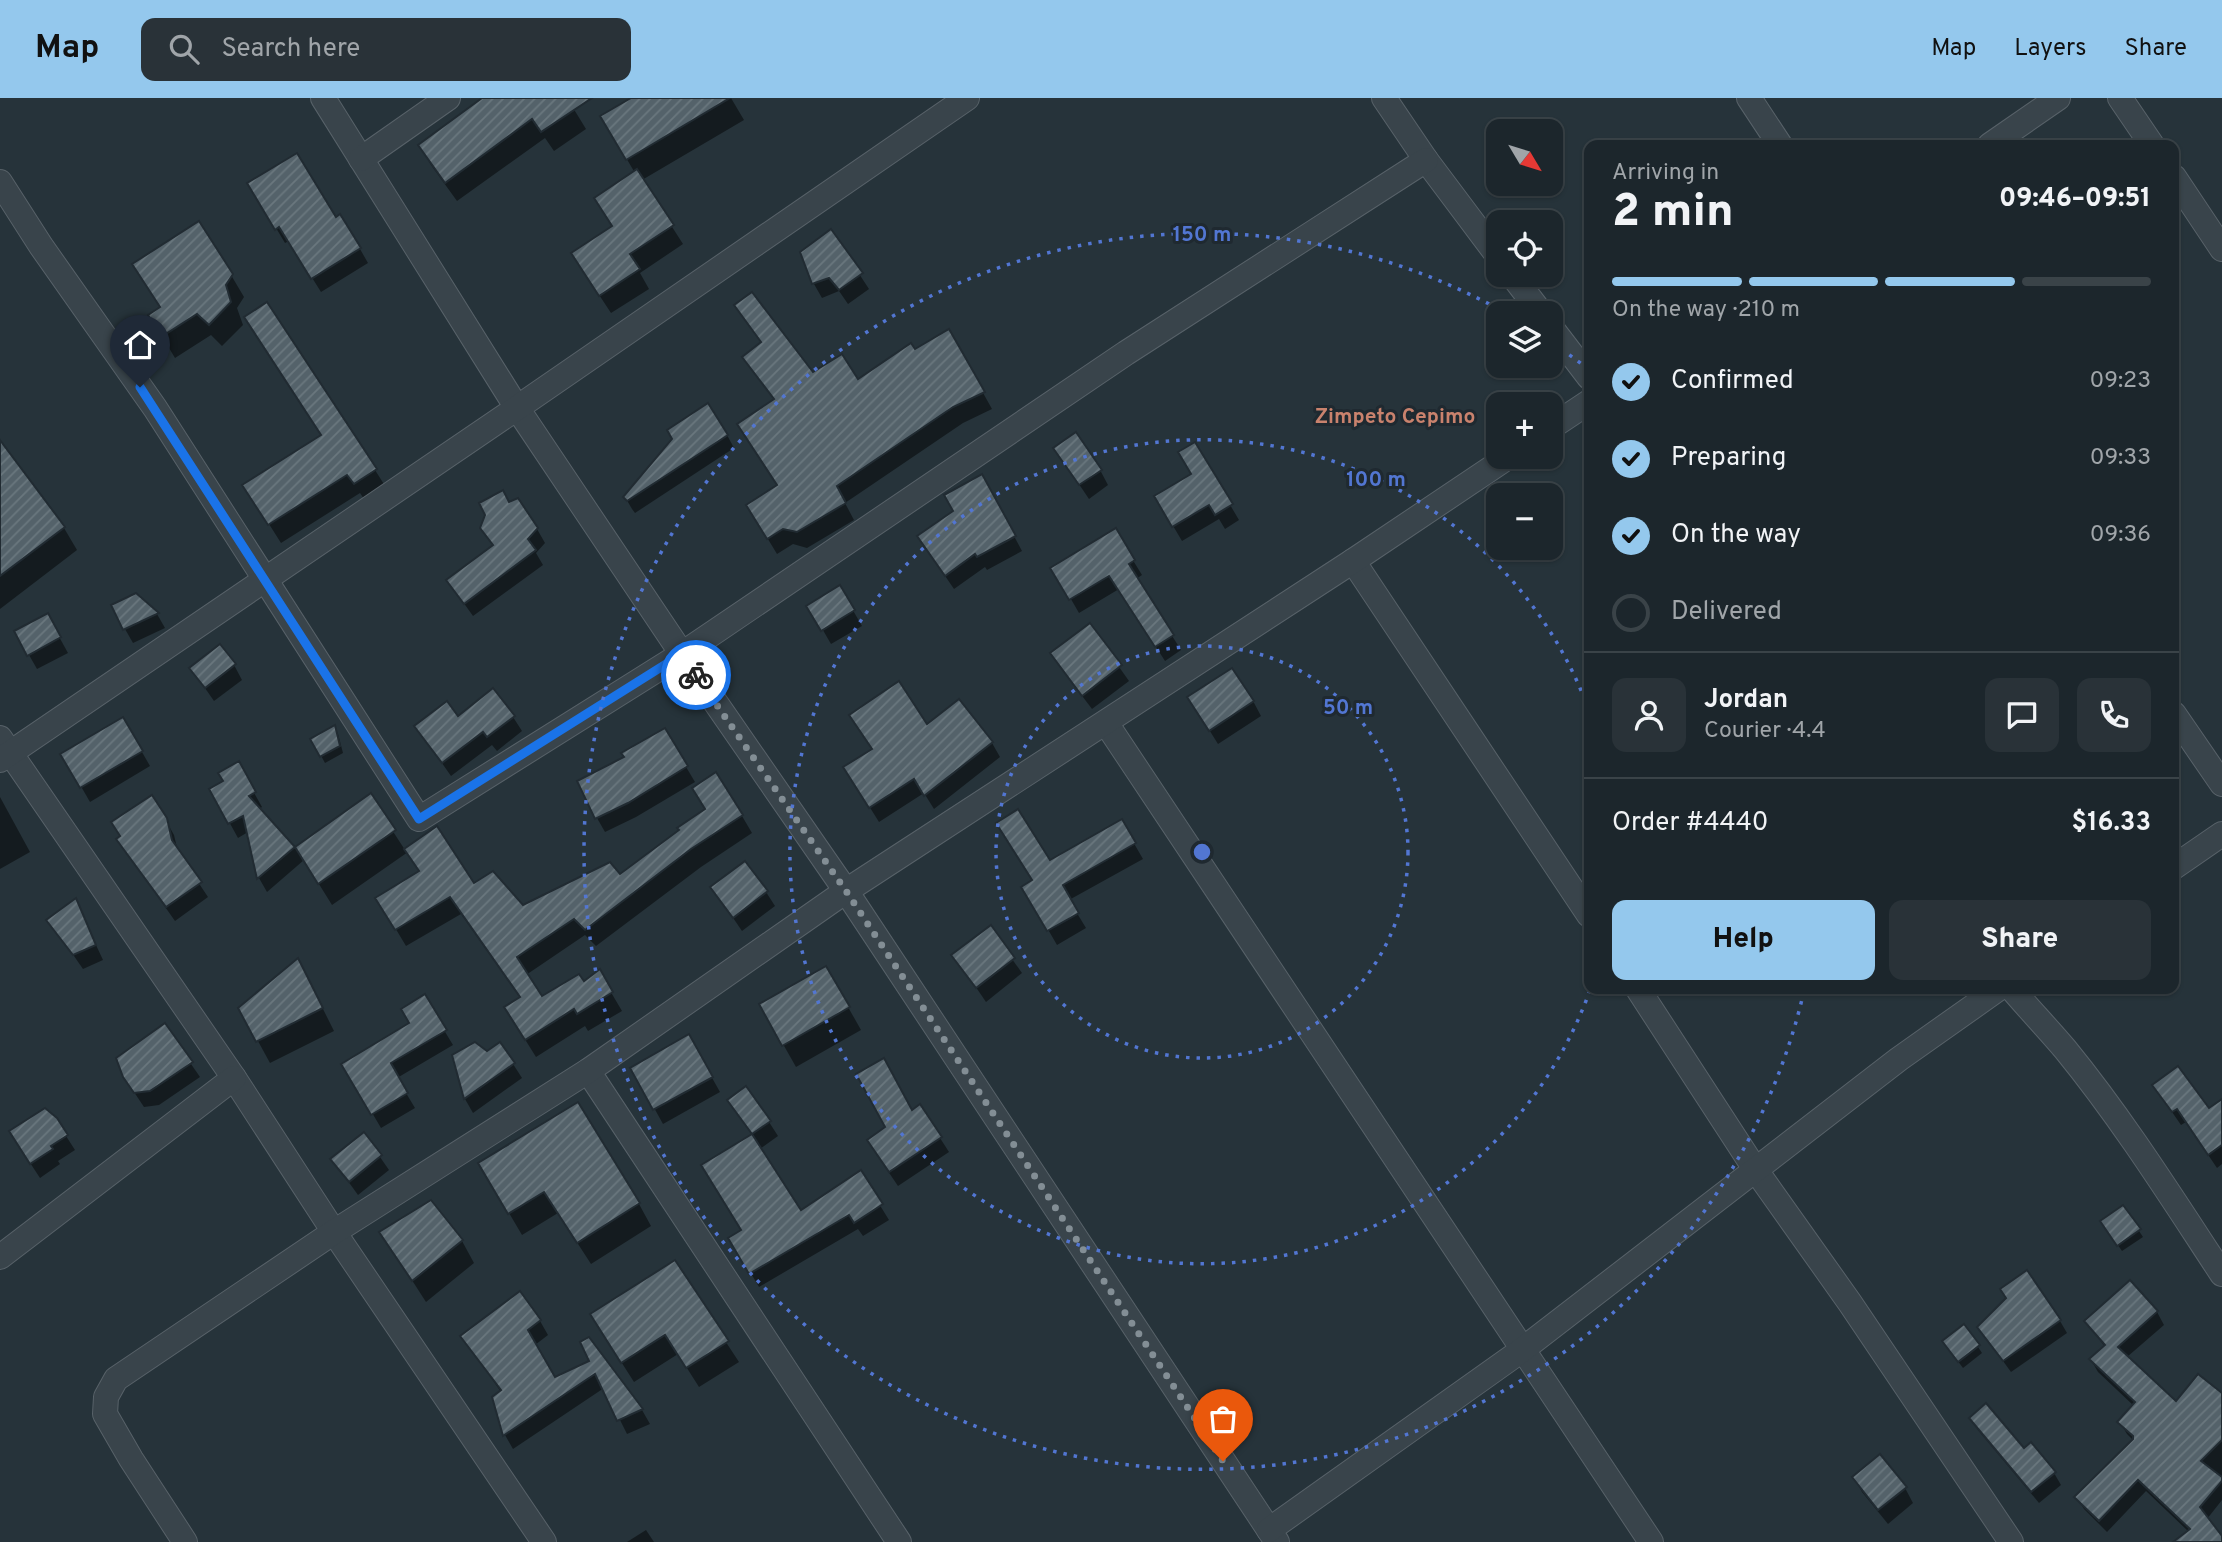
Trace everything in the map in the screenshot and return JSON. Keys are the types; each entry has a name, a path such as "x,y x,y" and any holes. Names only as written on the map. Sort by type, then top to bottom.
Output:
{"street":[{"path":"323,98 517,408 682,654 846,891 1273,1536 1522,1350 1899,1059 1991,994"},
{"path":"361,159 448,98"},
{"path":"544,1542 334,1232 234,1078 3,750 265,579 967,98"},
{"path":"1384,98 1486,240"},
{"path":"1749,98 1777,140"},
{"path":"1997,140 2058,98"},
{"path":"2120,98 2149,140"},
{"path":"0,183 155,408 419,819 682,654 1126,353 1426,160"},
{"path":"2179,184 2222,249"},
{"path":"1521,287 1532,301"},
{"path":"1563,343 1584,370"},
{"path":"1563,419 1584,405"},
{"path":"185,1542 131,1459 105,1413 106,1397 116,1379 334,1232 588,1071 846,891 1490,469"},
{"path":"1353,561 1584,908"},
{"path":"2179,722 2222,784"},
{"path":"1106,723 1651,1542"},
{"path":"2179,864 2222,834"},
{"path":"1640,994 1755,1169 1850,1303 2011,1542"},
{"path":"2015,994 2065,1050 2113,1114 2222,1274"},
{"path":"588,1071 899,1542"},
{"path":"0,1257 234,1078"}],"building":[{"path":"482,98 592,98 541,132 532,119 445,183 418,145"},
{"path":"631,98 730,98 626,160 600,116"},
{"path":"297,153 336,217 340,214 361,248 311,279 279,227 275,230 247,183"},
{"path":"637,169 674,225 630,254 640,269 599,296 571,253 612,226 594,198"},
{"path":"199,221 233,274 226,285 231,302 209,325 197,314 161,337 148,315 160,307 132,264"},
{"path":"831,229 863,273 839,290 829,278 812,284 800,252"},
{"path":"752,292 813,372 842,354 858,379 911,343 915,349 949,329 985,392 953,407 837,486 846,503 797,532 783,529 767,539 746,505 777,485 737,424 774,399 742,357 761,342 734,305"},
{"path":"267,302 377,469 354,484 347,475 268,525 242,485 321,435 244,317"},
{"path":"708,403 728,435 627,501 623,497 672,439 667,430"},
{"path":"1076,432 1102,470 1079,485 1053,448"},
{"path":"0,440 65,527 0,576"},
{"path":"1195,442 1233,504 1215,515 1209,505 1172,527 1154,496 1191,474 1178,452"},
{"path":"982,474 1016,536 977,557 975,554 945,576 917,536 953,511 944,495"},
{"path":"503,490 509,502 518,498 538,528 528,539 536,550 464,604 446,580 493,545 480,528 485,515 479,503"},
{"path":"1116,528 1135,560 1129,564 1174,635 1155,647 1109,576 1069,600 1050,568"},
{"path":"840,585 855,610 821,631 806,606"},
{"path":"136,593 159,613 123,630 111,605"},
{"path":"48,613 61,637 27,656 14,631"},
{"path":"1090,623 1122,665 1082,696 1050,653"},
{"path":"220,644 236,664 205,688 189,668"},
{"path":"1232,668 1254,701 1209,731 1187,697"},
{"path":"899,681 927,724 959,699 993,742 924,796 914,779 869,808 843,767 872,749 849,715"},
{"path":"493,688 515,716 487,737 483,732 442,763 414,726 447,701 458,716"},
{"path":"123,717 143,751 80,788 60,754"},
{"path":"335,725 340,746 320,757 310,739"},
{"path":"665,728 688,766 628,803 595,819 577,781 624,757 621,753"},
{"path":"239,761 256,792 249,796 295,847 257,879 243,816 228,824 209,789 223,781 218,773"},
{"path":"716,772 743,815 691,849 585,930 574,919 517,957 542,996 579,974 584,981 600,969 613,992 577,1014 574,1009 525,1040 504,1007 520,997 450,897 395,930 375,898 419,871 404,849 437,826 474,883 493,871 523,905 610,862 620,874 705,809 692,788"},
{"path":"371,793 396,830 318,884 295,847"},
{"path":"152,795 167,818 172,840 202,882 166,907 116,839 120,836 111,822"},
{"path":"1018,809 1050,860 1122,819 1136,843 1063,885 1079,913 1047,931 1021,887 1032,880 996,823"},
{"path":"745,861 768,891 733,918 710,887"},
{"path":"76,898 96,945 73,955 46,920"},
{"path":"991,925 1015,958 976,988 951,955"},
{"path":"298,958 323,1008 256,1042 238,1008"},
{"path":"826,966 850,1007 782,1046 759,1004"},
{"path":"425,994 447,1030 391,1063 408,1093 371,1115 341,1064 409,1023 401,1009"},
{"path":"165,1023 193,1062 150,1091 134,1093 123,1077 116,1058"},
{"path":"689,1034 713,1077 653,1110 630,1068"},
{"path":"475,1042 487,1051 500,1042 515,1063 464,1099 452,1055"},
{"path":"884,1058 912,1110 920,1104 942,1137 889,1172 867,1140 885,1127 856,1074"},
{"path":"2178,1066 2209,1108 2222,1099 2222,1145 2208,1155 2177,1109 2172,1112 2152,1085"},
{"path":"746,1086 771,1121 752,1134 727,1100"},
{"path":"578,1102 640,1203 577,1243 544,1192 508,1214 478,1163"},
{"path":"45,1108 57,1118 68,1135 30,1164 9,1131"},
{"path":"364,1132 382,1155 349,1182 330,1159"},
{"path":"752,1134 801,1210 861,1170 883,1204 854,1223 849,1215 749,1274 728,1238 741,1230 701,1165"},
{"path":"431,1200 463,1240 412,1281 379,1232"},
{"path":"2123,1205 2141,1229 2117,1246 2100,1221"},
{"path":"675,1260 729,1341 686,1368 665,1335 621,1363 590,1314"},
{"path":"2027,1270 2061,1320 2003,1361 1977,1327 2006,1298 2000,1289"},
{"path":"2130,1280 2158,1311 2118,1347 2176,1401 2198,1374 2222,1393 2222,1440 2201,1461 2222,1477 2222,1481 2200,1507 2222,1536 2222,1542 2173,1542 2190,1529 2138,1480 2099,1521 2074,1497 2133,1439 2117,1422 2135,1402 2089,1359 2105,1345 2084,1321"},
{"path":"520,1291 541,1320 528,1330 555,1377 589,1361 580,1342 589,1337 643,1409 617,1421 595,1374 503,1436 492,1397 501,1390 460,1336"},
{"path":"1964,1324 1980,1345 1958,1362 1942,1341"},
{"path":"1986,1403 2024,1448 2031,1442 2056,1472 2031,1492 1969,1418"},
{"path":"1880,1454 1907,1487 1878,1510 1852,1477"}],"way so far":[{"path":"696,675 846,891 1223,1461"}],"district":[{"name":"Zimpeto Cepimo","path":"1395,417"}],"route":[{"path":"140,387 419,819 682,654 696,675"}]}
